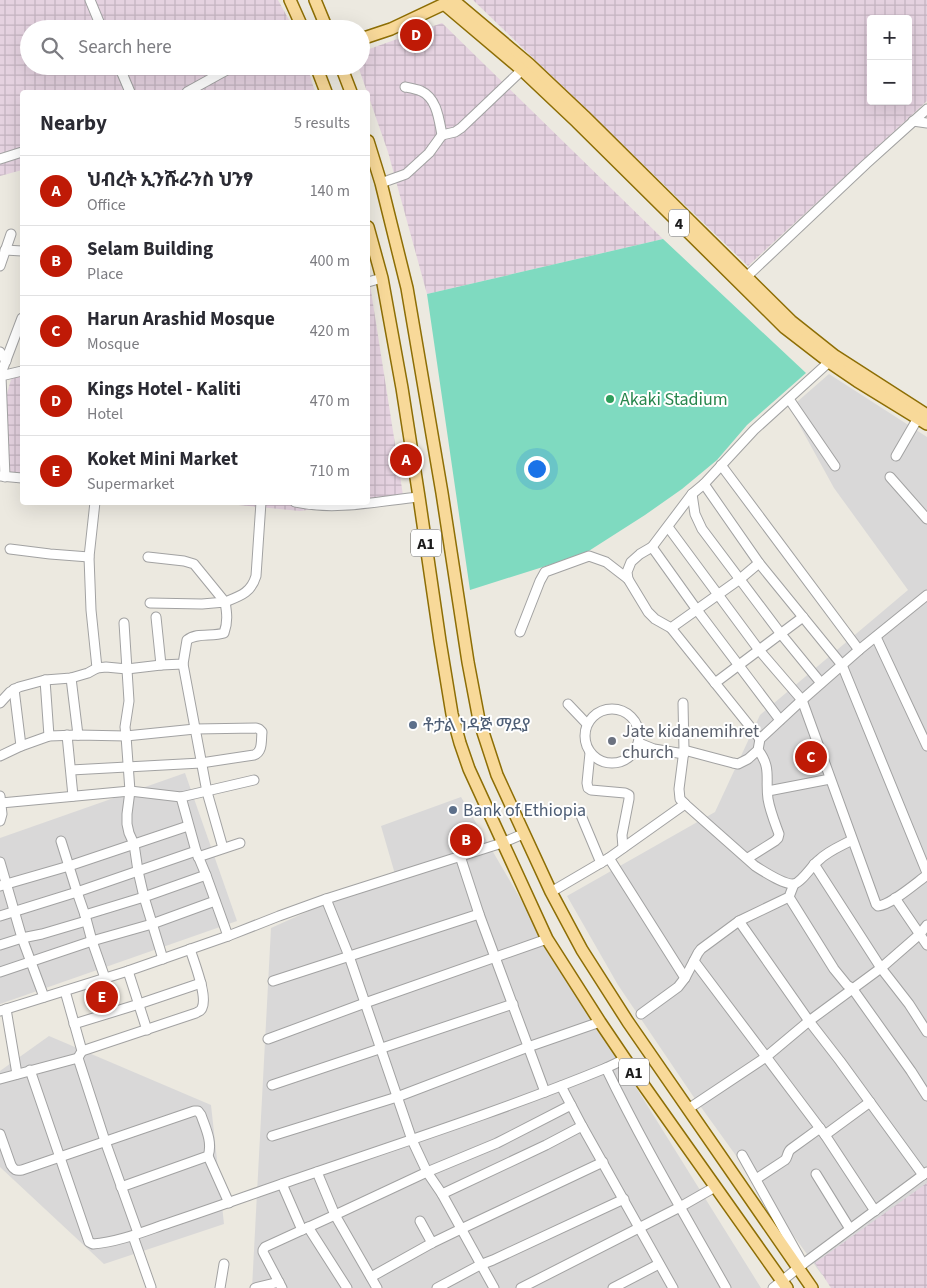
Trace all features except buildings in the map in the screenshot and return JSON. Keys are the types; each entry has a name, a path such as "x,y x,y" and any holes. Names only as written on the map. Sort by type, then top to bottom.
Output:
{"main road":[{"path":"290,0 299,20"},
{"path":"315,0 323,20"},
{"path":"370,36 391,29 448,1 508,47 550,84 743,280 835,356 924,419"},
{"name":"4","path":"448,1 743,280 786,328 829,362 857,381 924,419"},
{"path":"319,75 325,90"},
{"path":"344,75 350,90"},
{"name":"A1","path":"370,148 407,288 442,493 468,662 479,720 497,775 550,892 582,950 628,1022 688,1109 801,1266 812,1288"},
{"name":"A1","path":"370,234 382,278 402,388 452,714 469,769 547,939 600,1022 715,1187 781,1286"}],"street":[{"path":"90,0 98,20"},
{"path":"380,183 406,174 429,153 442,135 455,132 461,128 522,70"},
{"path":"123,75 129,90"},
{"path":"191,90 218,75"},
{"path":"405,87 416,89 427,95 434,104 439,117 442,135"},
{"path":"743,280 927,109"},
{"path":"913,122 927,123"},
{"path":"0,159 20,153"},
{"path":"0,266 11,234"},
{"path":"5,250 20,251"},
{"path":"370,281 382,278"},
{"path":"20,323 0,376 2,476 20,478"},
{"path":"0,352 6,361"},
{"path":"628,579 631,562 652,547 692,494 704,484 754,430 829,362"},
{"path":"0,376 20,371"},
{"path":"789,399 836,466"},
{"path":"896,456 924,419"},
{"path":"722,465 859,650"},
{"path":"890,477 927,519"},
{"path":"668,527 759,650 802,700 876,904 882,906 896,898 927,874 842,665 759,563 704,484"},
{"path":"692,494 695,514 702,529 821,684"},
{"path":"370,503 419,497"},
{"path":"95,505 89,557 91,610 97,668"},
{"path":"150,603 202,604 225,602 250,589 256,576 261,505"},
{"path":"316,505 348,505"},
{"path":"652,547 780,720"},
{"path":"10,549 89,557"},
{"path":"520,632 545,572 589,556 606,562 628,579 648,612 655,619 671,628 760,739"},
{"path":"148,557 194,564 225,602 227,618 224,632 218,635 191,636 187,640 183,664 206,792 223,848"},
{"path":"671,628 740,579 759,563"},
{"path":"639,742 654,749 684,752 738,764 748,759 758,750 760,739 780,720 859,650 927,594"},
{"path":"156,617 161,665"},
{"path":"715,683 803,617"},
{"path":"124,623 129,701 125,726 130,791 127,824 134,844 144,897 163,959"},
{"path":"876,637 927,746"},
{"path":"0,702 14,689 45,680 71,678 88,674 97,668 127,669 183,664"},
{"path":"71,678 78,735"},
{"path":"45,680 49,736"},
{"path":"14,689 21,746"},
{"path":"683,703 684,752 679,789 680,799 763,871 794,884"},
{"path":"568,704 587,724"},
{"path":"611,708 621,710 630,715 636,723 639,732 639,742 634,752 627,758 618,762 608,763 590,753 585,739 587,724 593,716 602,710 611,708"},
{"path":"0,756 49,736 126,736 195,729 256,728 262,732 258,754 201,763 71,770"},
{"path":"67,735 73,796"},
{"path":"748,858 775,841 779,834 769,802 768,769 764,758 758,750"},
{"path":"590,753 588,788 629,795 622,838 624,848"},
{"path":"768,791 830,779"},
{"path":"0,821 2,814 1,799 130,791 181,797 254,780"},
{"path":"181,797 197,854 228,936"},
{"path":"550,892 605,861 685,804"},
{"path":"580,812 605,861 685,978"},
{"path":"3,885 69,866 188,826"},
{"path":"17,1074 3,1010 128,971 326,899 502,843 523,834"},
{"path":"641,1014 678,987 701,949 740,921 788,898 794,884 814,864 825,855 852,840"},
{"path":"60,841 105,978"},
{"path":"0,916 197,854 240,843"},
{"path":"460,856 479,914 545,1092"},
{"path":"0,862 3,885 44,997"},
{"path":"814,864 881,968 927,1032"},
{"path":"0,944 42,934 206,875"},
{"path":"788,898 834,969 847,985 852,988 927,1096"},
{"path":"896,898 927,945"},
{"path":"326,899 349,956 412,1140 427,1172 442,1194 494,1288"},
{"path":"0,972 92,941 152,924 215,901"},
{"path":"273,981 479,914"},
{"path":"740,921 809,1021 925,1174 801,1266 781,1286"},
{"path":"688,1109 766,1057 809,1021 881,968 920,934 927,925"},
{"path":"268,1039 547,939"},
{"path":"0,1079 80,1054 201,1010 203,1000 201,983 190,949"},
{"path":"694,961 822,1132 875,1211"},
{"path":"128,971 147,1030"},
{"path":"74,1024 201,983"},
{"path":"65,991 80,1054 105,1141 152,1287"},
{"path":"272,1085 512,1004"},
{"path":"272,1136 397,1097 528,1047 600,1022"},
{"path":"30,1070 90,1242 98,1244 136,1234 412,1140 561,1086 625,1059"},
{"path":"606,1068 622,1101 726,1288"},
{"path":"561,1086 673,1288"},
{"path":"756,1179 784,1160 788,1151 870,1102"},
{"path":"255,1288 280,1285 263,1250 265,1247 427,1172 497,1143 571,1105"},
{"path":"0,1134 11,1165 16,1171 198,1111 201,1114 210,1144 208,1156 228,1203"},
{"path":"442,1194 582,1126"},
{"path":"742,1155 801,1266"},
{"path":"121,1187 208,1156"},
{"path":"371,1277 460,1229 603,1162"},
{"path":"317,1172 336,1215 377,1288"},
{"path":"816,1174 850,1229"},
{"path":"282,1184 305,1229 347,1288"},
{"path":"522,1288 640,1228 715,1187"},
{"path":"437,1288 480,1265 624,1199"},
{"path":"420,1221 432,1243"},
{"path":"220,1288 224,1264"},
{"path":"613,1288 659,1264"}],"shaded area":[{"path":"0,0 278,0 289,20 20,20 20,75 310,75 314,90 20,90 20,171 0,176"},
{"path":"473,0 927,0 927,101 748,266"},
{"path":"442,23 663,239 427,294 388,152 370,100 370,90 366,90 361,75 370,75 370,49"},
{"path":"370,285 403,495 370,500"},
{"path":"20,368 20,481 0,479 0,418 14,369"},
{"path":"829,374 927,437 927,1198 822,1275 693,1096 618,985 567,896 715,812 760,715 908,590 834,488 790,408"},
{"path":"238,505 340,505 300,511"},
{"path":"185,773 237,921 0,1004 0,838"},
{"path":"461,797 548,946 761,1288 252,1288 271,928 333,900 397,881 381,826"},
{"path":"49,1036 211,1105 224,1224 104,1264 0,1167 0,1071"},
{"path":"927,1183 927,1288 831,1288 815,1263"}],"green space":[{"name":"Akaki Stadium","path":"663,239 806,373 747,425 717,460 682,489 645,515 584,554 470,590 427,294"}],"place":[{"name":"Kings Hotel - Kaliti","path":"416,35"},
{"name":"Akaki Stadium","path":"610,399"},
{"name":"ህብረት ኢንሹራንስ ህንፃ","path":"406,460"},
{"name":"ቶታል ነዳጅ ማደያ","path":"413,725"},
{"name":"Jate kidanemihret church","path":"612,741"},
{"name":"Harun Arashid Mosque","path":"811,757"},
{"name":"Bank of Ethiopia","path":"453,810"},
{"name":"Selam Building","path":"466,840"},
{"name":"Koket Mini Market","path":"102,997"}]}
